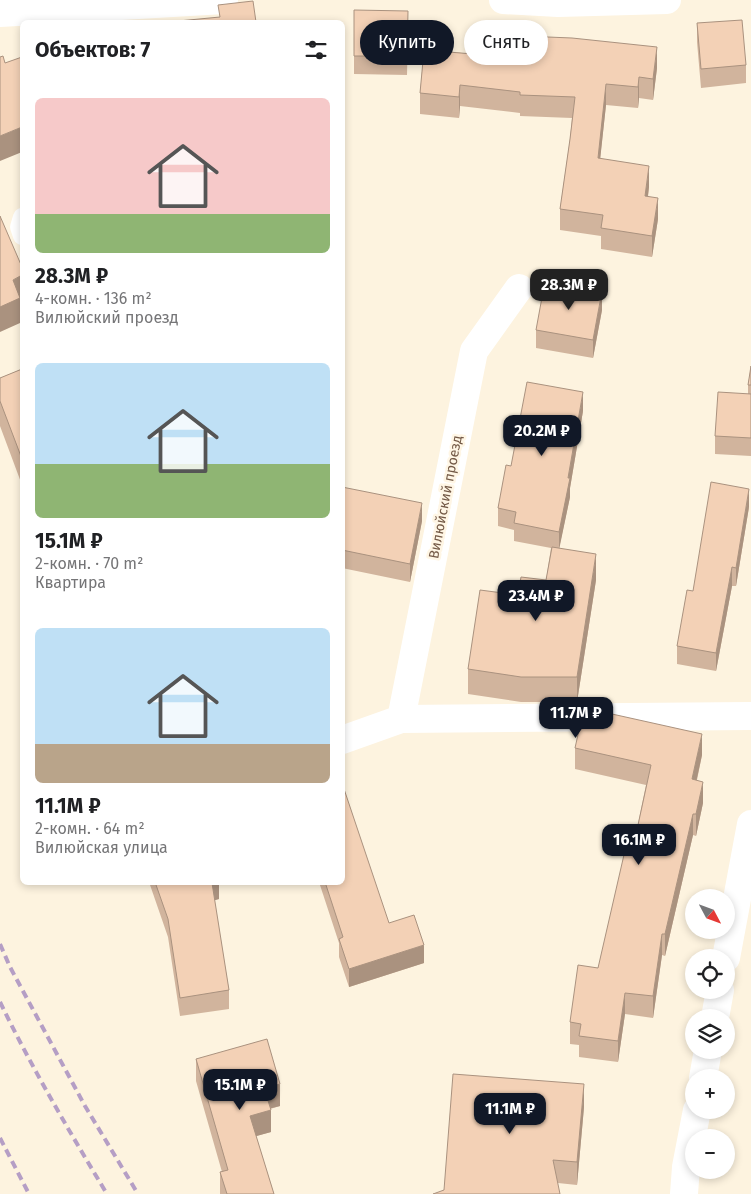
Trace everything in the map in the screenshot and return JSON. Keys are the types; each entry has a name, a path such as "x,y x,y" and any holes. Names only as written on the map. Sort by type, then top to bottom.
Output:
{"street":[{"path":"0,13 110,14 224,0"},
{"path":"503,0 558,3 666,0"},
{"name":"Вилюйский проезд","path":"401,720 474,351 518,288"},
{"path":"345,739 401,720 751,716"},
{"path":"728,949 751,824"},
{"path":"684,1194 686,1167 695,1119"}],"building":[{"path":"253,1 256,20 189,20 220,17 218,5"},
{"path":"354,10 408,11 408,20 360,20 360,56 354,56"},
{"path":"742,20 746,65 701,69 697,23"},
{"path":"548,37 657,47 653,79 639,77 638,87 606,84 598,158 649,166 645,196 658,198 652,236 601,228 603,215 560,209 575,97 520,95 520,92 460,85 459,97 420,93 423,65 454,65 454,52 464,53 464,65 548,65"},
{"path":"3,56 5,63 20,58 20,128 0,136 0,57"},
{"path":"0,216 20,262 20,276 13,280 20,298 0,307"},
{"path":"545,281 602,291 593,340 536,330"},
{"path":"751,366 751,385 748,385"},
{"path":"20,370 20,454 0,401 0,378"},
{"path":"527,382 583,392 568,478 570,478 559,532 514,523 516,512 498,508 506,465 511,466"},
{"path":"718,392 751,394 751,438 715,436"},
{"path":"711,482 749,489 736,568 732,567 716,653 677,646 687,590 693,591"},
{"path":"345,488 422,503 410,564 345,551"},
{"path":"552,547 596,554 577,677 521,677 468,669 480,590 518,595 521,577 546,580"},
{"path":"583,712 603,712 702,734 692,779 703,782 696,814 693,814 665,934 662,934 653,996 625,993 618,1041 579,1036 581,1024 570,1022 578,965 598,968 626,846 633,848 651,765 575,748"},
{"path":"345,792 389,923 414,915 424,945 349,969 339,939 343,937 326,885 345,885"},
{"path":"156,885 212,885 229,990 180,998 168,919"},
{"path":"267,1039 280,1084 264,1088 271,1110 250,1116 274,1194 227,1194 220,1172 228,1170 196,1059"},
{"path":"453,1074 584,1084 577,1162 553,1160 560,1194 433,1194 444,1190"}],"railway":[{"path":"0,944 10,967 85,1106 138,1194"},
{"path":"0,1002 51,1099 107,1194"},
{"path":"0,1138 29,1194"}]}
